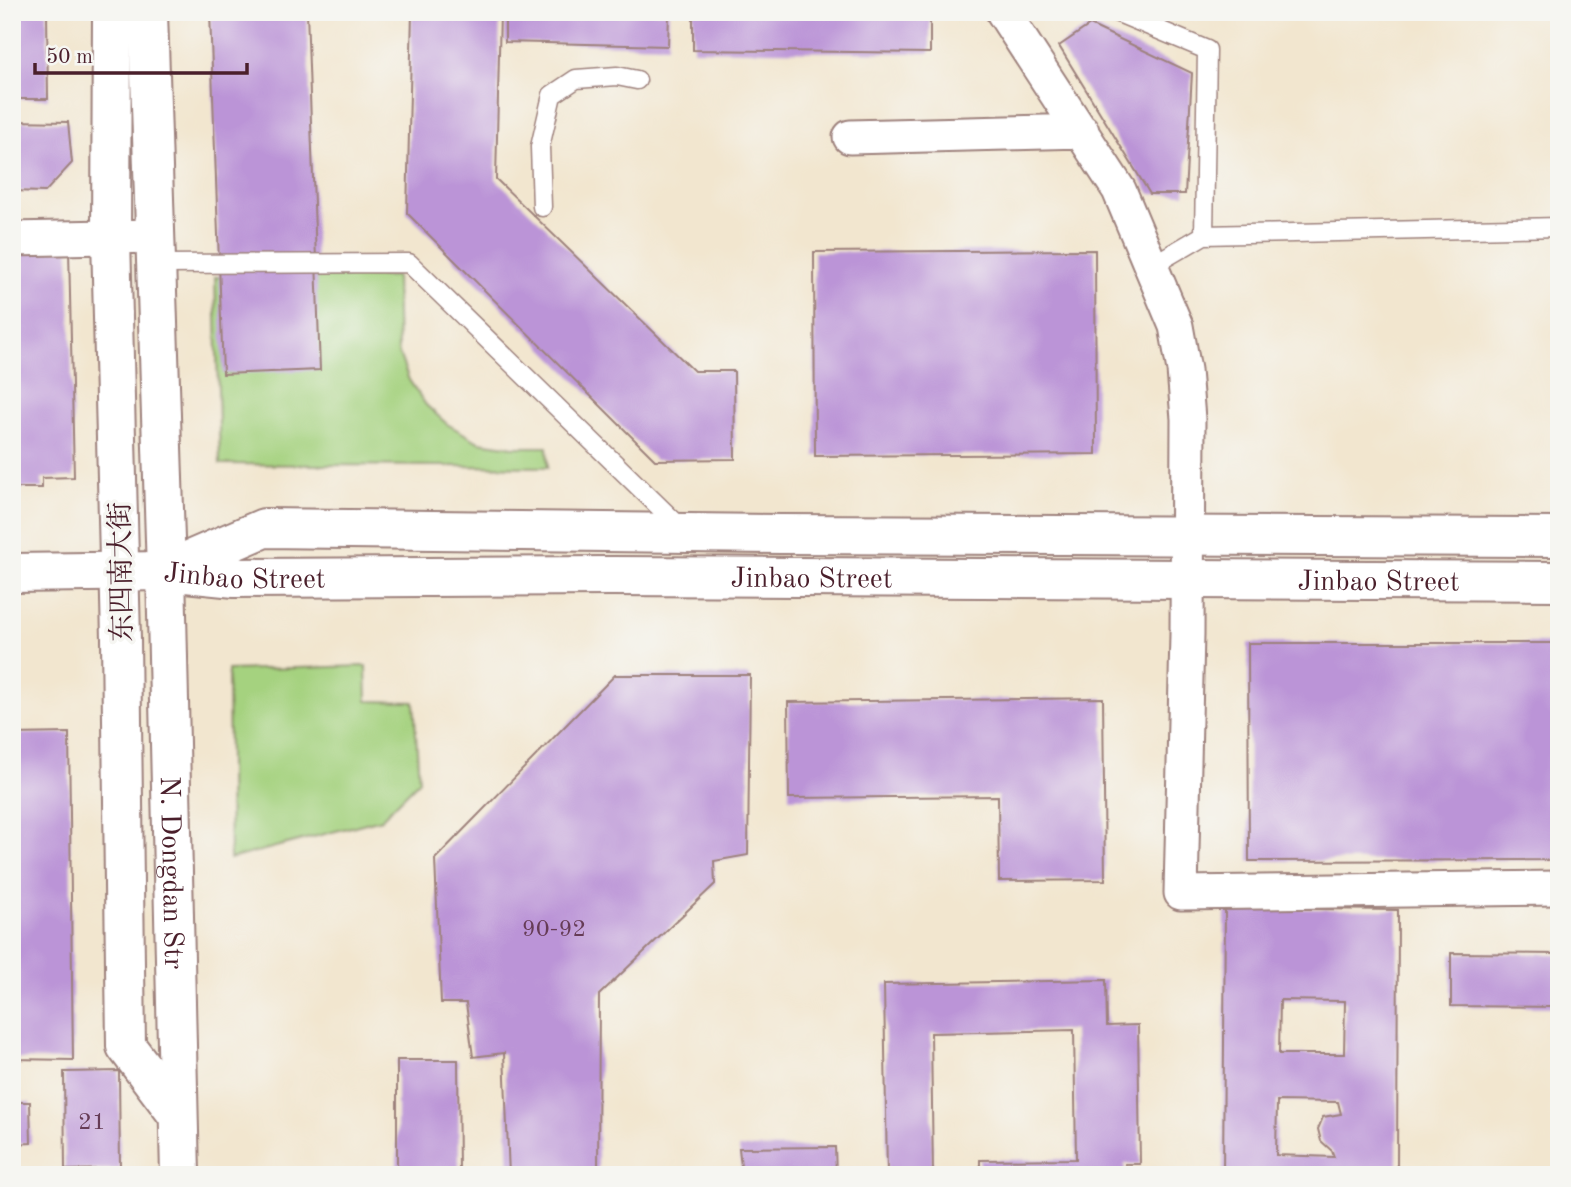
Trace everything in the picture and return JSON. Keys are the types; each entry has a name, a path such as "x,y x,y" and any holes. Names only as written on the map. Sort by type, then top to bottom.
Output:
{"main road":[{"name":"东四南大街","path":"111,12 111,237 120,572 127,1046 178,1115"},
{"name":"东四南大街","path":"148,12 166,571"},
{"name":"Jinbao Street","path":"166,571 264,528 1559,537"},
{"path":"12,573 166,571"},
{"name":"Jinbao Street","path":"166,571 235,578 611,576 1559,581"},
{"name":"N. Dongdan Str","path":"166,571 180,1175"}],"street":[{"path":"1003,12 1119,190 1176,326 1184,370 1188,419 1187,634 1181,893 1559,888"},
{"path":"850,137 1082,131"},
{"path":"12,239 111,237 156,250"}],"lane":[{"path":"1116,12 1207,50 1205,235"},
{"path":"542,207 540,147 552,94 576,79 617,76 637,80"},
{"path":"1151,266 1205,235 1559,227"},
{"path":"156,250 408,263 685,532"}],"green space":[{"path":"396,276 398,351 409,380 426,405 447,424 479,442 514,447 547,447 548,467 220,464 215,277"},
{"path":"366,666 367,701 414,702 419,781 381,819 230,859 228,670"}],"building":[{"path":"12,12 47,12 48,99 12,99"},
{"path":"210,12 307,12 320,370 223,374"},
{"path":"412,12 500,12 496,179 694,371 734,371 735,459 655,460 407,213"},
{"path":"505,12 669,12 668,46 505,42"},
{"path":"693,12 930,12 930,53 693,50"},
{"path":"1090,25 1192,73 1185,194 1150,194 1059,46"},
{"path":"12,121 68,122 72,163 45,192 12,191"},
{"path":"69,249 74,477 42,478 42,488 12,488 12,251"},
{"path":"1095,250 1096,454 815,456 814,252"},
{"path":"1248,643 1559,643 1559,860 1249,861"},
{"path":"615,675 750,675 748,855 714,861 715,884 599,995 598,1175 509,1175 504,1053 473,1057 466,1003 441,1003 435,859"},
{"path":"1103,698 1105,880 999,881 998,796 789,798 788,702"},
{"path":"69,733 73,1060 12,1059 12,734"},
{"path":"1225,908 1398,910 1397,1175 1223,1175","holes":["1280,1000 1345,1001 1344,1054 1279,1054","1277,1101 1338,1102 1341,1114 1323,1117 1318,1129 1321,1141 1332,1151 1334,1157 1276,1155"]},
{"path":"1451,953 1559,954 1559,1007 1451,1006"},
{"path":"1106,980 1107,1026 1138,1025 1140,1164 1125,1164 1125,1175 980,1175 980,1160 1076,1159 1074,1030 931,1033 933,1175 887,1175 884,984"},
{"path":"397,1060 458,1060 459,1175 397,1175"},
{"path":"119,1071 120,1169 65,1170 64,1072"},
{"path":"12,1102 30,1102 31,1143 12,1144"},
{"path":"835,1147 836,1175 742,1175 739,1148"}]}
